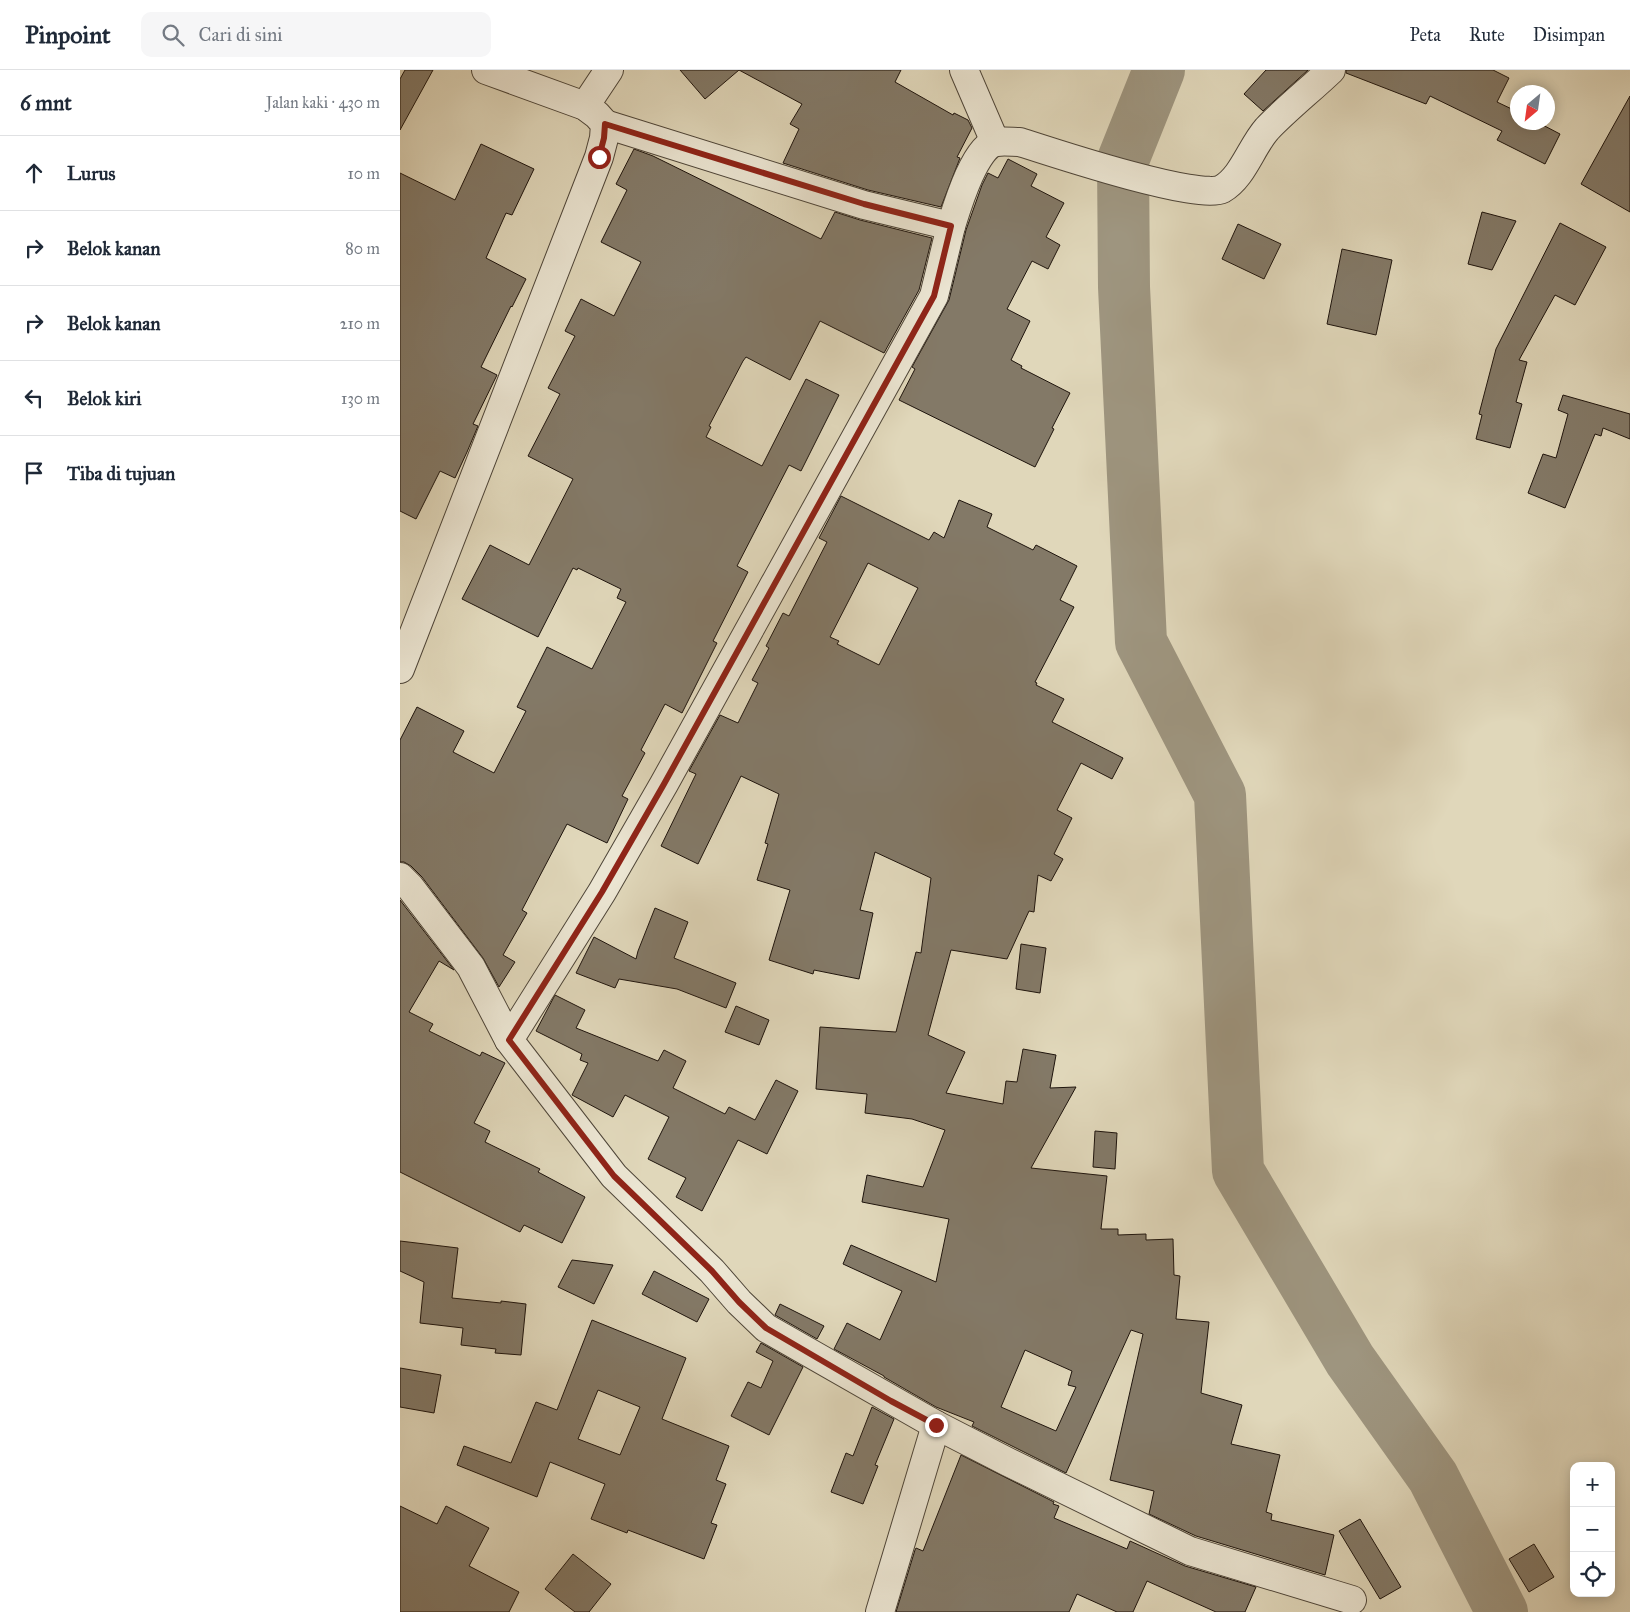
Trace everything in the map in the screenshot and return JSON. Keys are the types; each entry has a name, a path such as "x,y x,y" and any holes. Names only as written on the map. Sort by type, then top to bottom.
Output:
{"street":[{"path":"486,70 585,106 605,124 864,204 951,226"},
{"path":"585,106 609,70"},
{"path":"964,70 995,142"},
{"path":"509,1040 602,892 664,784 934,296 951,226 967,180 981,153 995,142 1020,142 1174,187 1206,192 1220,190 1231,183 1266,130 1331,70"},
{"path":"400,669 595,167 604,138 605,124"},
{"path":"400,877 410,887 471,968 509,1040 614,1176 712,1271 739,1302 766,1328 936,1425 1190,1551 1352,1600"},
{"path":"880,1612 936,1425"}],"building":[{"path":"405,70 433,70 400,130 400,79"},
{"path":"680,70 739,70 705,99"},
{"path":"739,70 901,70 895,82 953,115 954,113 968,120 972,128 957,157 960,158 941,207 868,190 783,163 799,129 790,124 802,104"},
{"path":"1266,70 1308,70 1263,111 1244,94"},
{"path":"1346,70 1493,70 1509,78 1497,102 1510,108 1510,130 1552,130 1560,134 1545,164 1497,140 1502,131 1430,96 1426,104 1346,73"},
{"path":"1630,96 1630,212 1581,184"},
{"path":"481,144 534,169 512,215 506,213 486,258 526,279 481,367 497,375 473,424 478,426 467,452 455,478 440,471 416,519 400,511 400,173 455,200"},
{"path":"634,149 653,156 821,239 835,212 932,238 919,290 884,353 820,321 790,380 746,357 743,361 709,426 711,427 706,437 762,466 806,379 839,395 801,471 789,465 737,566 748,572 713,641 717,643 682,713 665,704 641,750 645,753 622,796 628,799 607,843 567,824 522,910 527,913 503,955 515,962 499,987 483,958 422,877 411,866 400,862 400,740 417,707 464,731 453,752 494,773 526,711 517,707 547,647 592,669 626,602 617,598 621,589 578,568 577,570 573,568 538,637 462,599 490,545 529,565 573,479 528,456 560,394 548,388 575,336 565,331 581,299 614,316 641,262 601,242 627,190 616,184"},
{"path":"1008,159 1037,174 1031,186 1064,203 1046,237 1060,245 1048,269 1032,261 1007,309 1030,321 1011,360 1022,366 1021,368 1070,393 1035,467 899,400 915,369 912,367 949,300 966,230 982,185 988,173 998,178"},
{"path":"1482,212 1516,221 1492,270 1468,264"},
{"path":"1560,223 1606,247 1575,305 1555,295 1519,360 1527,362 1516,402 1522,404 1510,448 1476,439 1482,415 1479,414 1496,349"},
{"path":"1238,224 1281,244 1264,279 1222,259"},
{"path":"1342,249 1392,260 1376,335 1327,324"},
{"path":"1563,395 1630,414 1630,439 1603,428 1601,436 1595,434 1565,508 1528,493 1543,454 1556,458 1568,414 1558,410"},
{"path":"841,496 929,540 934,532 944,538 959,500 992,514 987,527 1033,550 1036,545 1077,566 1060,600 1074,607 1035,682 1037,683 1036,685 1064,699 1052,722 1123,758 1112,779 1081,763 1057,810 1072,818 1054,854 1063,859 1051,881 1038,875 1034,912 1029,911 1007,959 951,950 928,1035 965,1052 946,1093 1003,1104 1006,1081 1017,1082 1023,1049 1056,1055 1050,1088 1076,1087 1031,1168 1107,1176 1101,1229 1118,1229 1118,1235 1146,1234 1146,1240 1173,1239 1174,1275 1180,1276 1176,1319 1209,1322 1201,1393 1242,1405 1231,1444 1280,1455 1266,1512 1272,1514 1271,1520 1334,1535 1325,1575 1196,1536 1149,1514 1154,1491 1110,1480 1143,1334 1131,1330 1066,1473 972,1426 974,1422 936,1407 834,1349 847,1323 880,1340 902,1291 843,1264 851,1245 936,1282 949,1219 862,1202 867,1175 923,1187 945,1130 912,1119 865,1113 867,1094 816,1089 820,1027 896,1032 916,952 921,953 931,878 875,852 860,910 873,913 859,979 814,970 813,974 769,960 790,890 757,880 768,844 765,843 779,794 741,776 698,864 661,846 696,774 689,771 720,715 738,723 758,683 752,680 769,648 766,646 783,613 789,616 827,542 819,538","holes":["868,563 918,588 879,665 837,644 839,641 830,637","1025,1350 1072,1371 1068,1385 1076,1387 1056,1431 1001,1407"]},
{"path":"400,900 454,970 439,961 409,1012 433,1024 429,1031 480,1056 482,1052 505,1063 474,1123 490,1131 485,1142 540,1169 538,1172 585,1197 562,1243 524,1225 520,1232 400,1172"},
{"path":"655,908 688,922 674,958 736,983 726,1008 677,989 619,979 615,988 576,973 594,937 636,959"},
{"path":"1021,944 1046,948 1040,993 1016,989"},
{"path":"555,995 585,1010 576,1028 658,1061 664,1050 686,1061 673,1088 725,1114 729,1107 755,1120 776,1080 798,1091 767,1154 738,1140 702,1211 676,1197 686,1178 648,1159 669,1117 625,1095 613,1117 572,1095 588,1063 580,1060 582,1054 536,1031"},
{"path":"736,1006 769,1020 759,1045 725,1032"},
{"path":"1095,1131 1117,1133 1115,1169 1093,1167"},
{"path":"400,1241 458,1248 452,1298 526,1304 521,1355 495,1353 496,1349 461,1345 463,1328 420,1323 424,1282 400,1271"},
{"path":"572,1260 613,1265 594,1304 558,1287"},
{"path":"654,1271 709,1299 697,1322 642,1294"},
{"path":"780,1304 824,1326 817,1339 775,1315"},
{"path":"592,1320 686,1358 662,1419 729,1446 716,1480 726,1484 711,1523 717,1525 704,1559 628,1530 627,1533 591,1519 605,1484 550,1462 537,1497 457,1465 464,1446 511,1463 536,1402 557,1410","holes":["598,1390 640,1407 620,1455 578,1439"]},
{"path":"761,1343 803,1367 769,1435 731,1416 748,1382 761,1388 773,1361 756,1352"},
{"path":"400,1368 441,1375 434,1413 400,1407"},
{"path":"872,1407 894,1419 875,1465 878,1466 863,1504 831,1492 846,1453 853,1456"},
{"path":"961,1455 1054,1502 1053,1504 1059,1506 1054,1518 1127,1549 1130,1541 1185,1566 1256,1587 1245,1612 1216,1612 1147,1581 1133,1612 1117,1612 1077,1594 1069,1612 896,1612 915,1550 916,1548 923,1551"},
{"path":"400,1506 437,1524 446,1506 489,1528 469,1566 519,1592 509,1612 400,1612"},
{"path":"1360,1519 1401,1587 1380,1599 1339,1531"},
{"path":"1534,1544 1554,1577 1529,1592 1509,1559"},
{"path":"573,1554 611,1584 589,1612 575,1612 545,1589"}],"waterway":[{"path":"1159,70 1123,160 1124,287 1141,642 1220,795 1238,1171 1350,1360 1433,1477 1502,1612"}],"route":[{"path":"599,157 604,138 605,124 864,204 951,226 934,296 664,784 602,892 509,1040 614,1176 712,1271 739,1302 766,1328 936,1425"}]}
